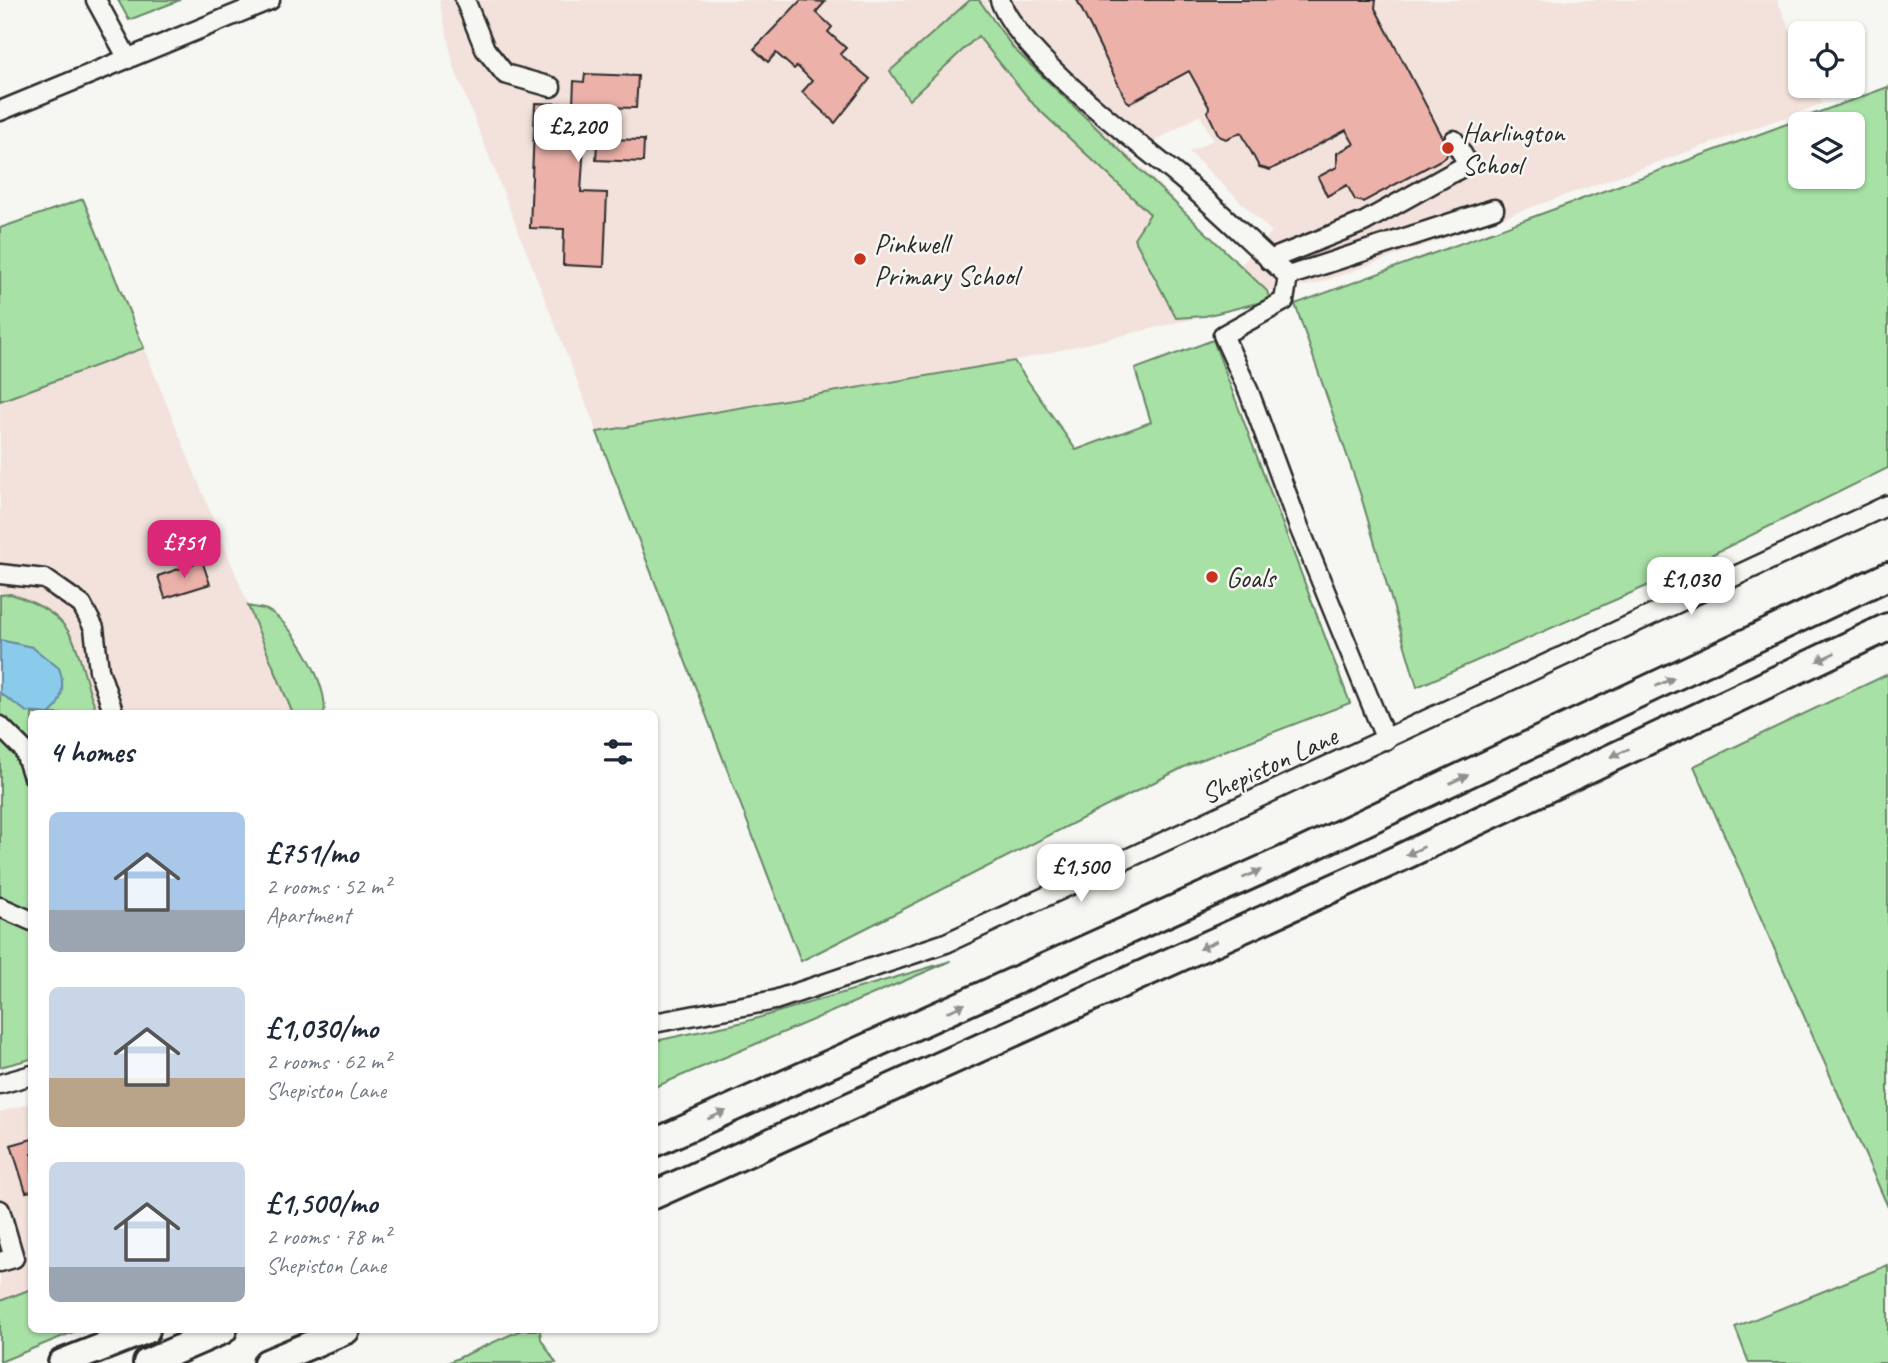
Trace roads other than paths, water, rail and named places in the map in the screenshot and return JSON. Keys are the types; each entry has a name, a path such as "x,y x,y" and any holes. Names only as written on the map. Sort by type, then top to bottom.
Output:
{"highway":[{"path":"658,1141 1318,844 1888,576"},
{"path":"658,1193 1387,863 1888,627"},
{"path":"62,1363 138,1333"},
{"path":"146,1363 216,1333"},
{"path":"267,1363 335,1334"},
{"path":"285,1363 335,1334"}],"street":[{"path":"96,0 128,58"},
{"path":"0,111 270,0"},
{"path":"465,0 485,49 505,74 551,88"},
{"path":"1000,0 1005,15 1027,41 1130,139 1178,175 1288,276"},
{"path":"1269,260 1364,222 1468,164 1454,139"},
{"path":"1288,276 1494,209"},
{"path":"1288,276 1284,301 1223,335 1249,392 1298,527 1386,740"},
{"name":"Shepiston Lane","path":"658,1022 775,1000 946,943 1888,505"},
{"path":"0,575 45,579 82,605 94,628 99,670 113,710"},
{"path":"0,726 24,750 28,762"},
{"path":"0,906 28,915"},
{"path":"0,1084 28,1076"},
{"path":"0,1210 14,1258 0,1262"}],"water":[{"path":"0,640 32,647 59,668 62,693 54,710 27,712 0,693"}],"place":[{"name":"Harlington School","path":"1448,148"},
{"name":"Pinkwell Primary School","path":"860,259"},
{"name":"Goals","path":"1212,577"}]}
